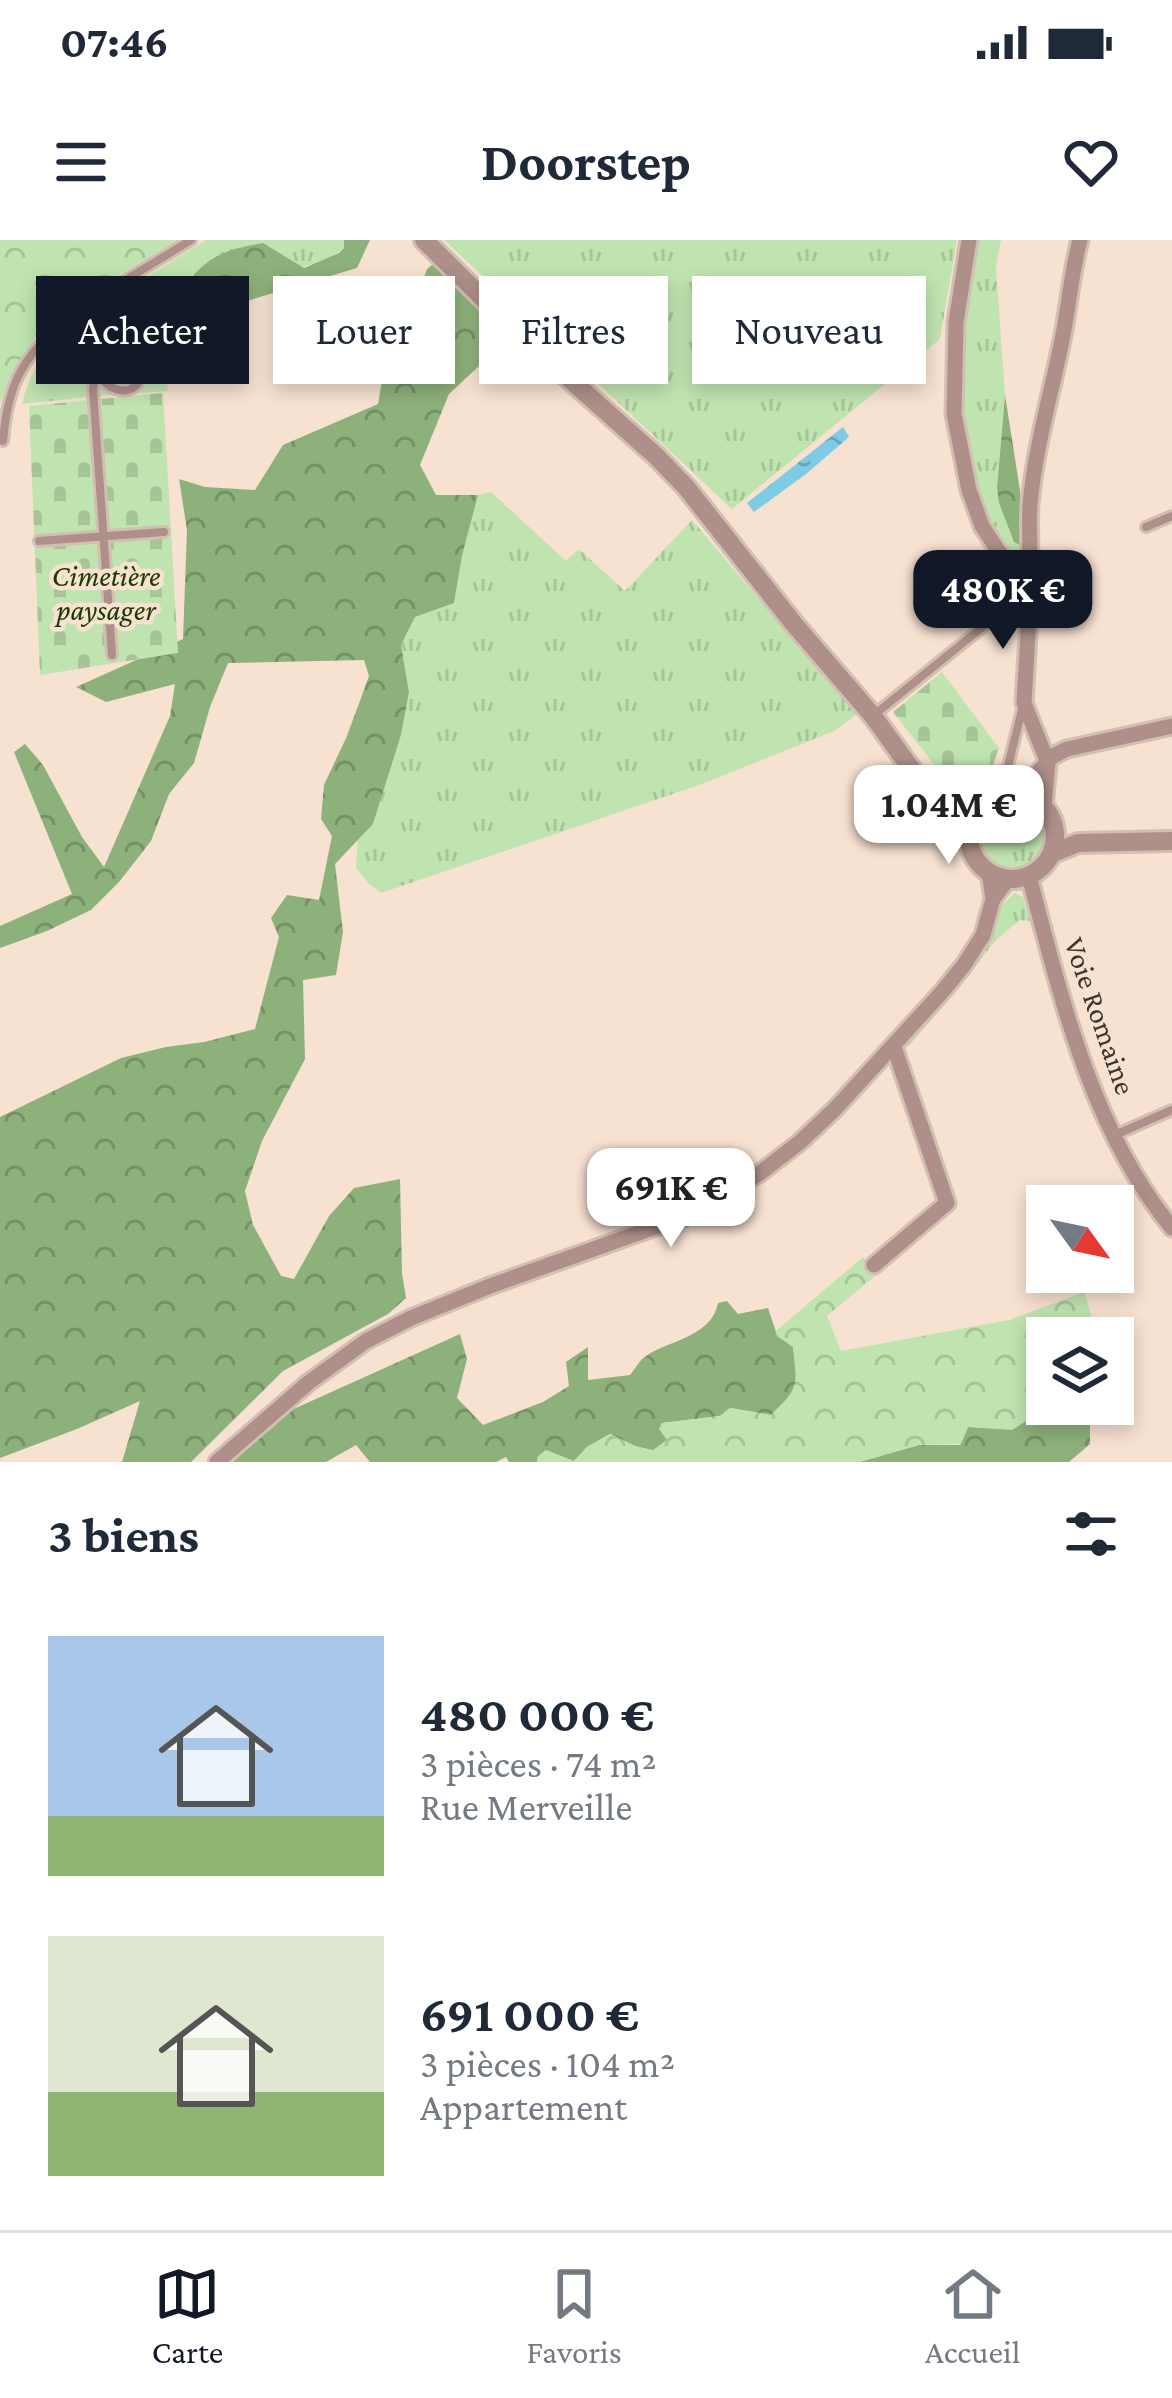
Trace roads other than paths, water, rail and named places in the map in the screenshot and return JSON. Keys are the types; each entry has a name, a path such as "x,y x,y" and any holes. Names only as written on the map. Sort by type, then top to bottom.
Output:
{"street":[{"path":"424,240 686,487 873,716 928,792 943,802 969,835"},
{"path":"969,240 956,322 954,414 969,490 982,526 1029,617 1024,703 1048,764"},
{"path":"1022,596 1029,572 1030,504 1038,451 1079,240"},
{"path":"218,1462 308,1383 366,1341 490,1286 689,1215 760,1173 835,1109 964,965 1009,875 1042,867 1055,838 1044,807 1053,756 1172,726"},
{"path":"943,802 960,806 998,792 1048,764"},
{"path":"998,792 1044,807"},
{"path":"998,792 972,820 969,835 973,854 1009,875"},
{"path":"1054,827 1078,843"},
{"path":"1051,854 1078,843 1172,841"},
{"name":"Voie Romaine","path":"1009,875 1114,1135 1152,1203 1172,1228"},
{"path":"874,1265 947,1203 894,1047"}],"lane":[{"path":"134,276 191,240"},
{"path":"3,441 6,412 22,368 36,352"},
{"path":"95,384 112,655"},
{"path":"108,384 114,389 135,384"},
{"path":"1146,527 1172,516"},
{"path":"40,541 164,532"},
{"path":"873,716 1022,596"},
{"path":"998,792 1024,703"},
{"path":"998,792 1007,768"},
{"path":"1114,1135 1172,1110"}],"water":[{"path":"843,427 849,437 754,512 747,503"}],"park label":[{"name":"Cimetière paysager","path":"106,593"}]}
